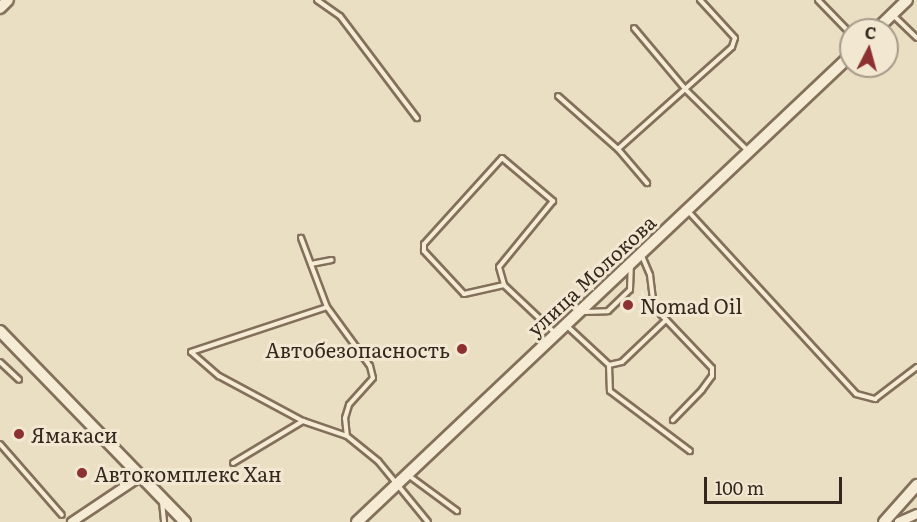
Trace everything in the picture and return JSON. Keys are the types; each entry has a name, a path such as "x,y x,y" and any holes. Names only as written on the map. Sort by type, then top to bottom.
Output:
{"street":[{"path":"0,8 8,0"},
{"path":"888,18 907,0"},
{"name":"улица Молокова","path":"357,522 839,67"},
{"path":"0,331 186,522"},
{"path":"72,522 141,476"},
{"path":"884,522 917,485"},
{"path":"899,522 917,514"}],"lane":[{"path":"317,0 340,16 417,118"},
{"path":"618,148 732,47 735,38 700,0"},
{"path":"818,0 839,22"},
{"path":"892,14 917,38"},
{"path":"634,28 686,90 749,153"},
{"path":"558,96 618,148 648,183"},
{"path":"504,285 462,293 424,251 424,244 502,158 553,203 500,262 504,285 555,333"},
{"path":"688,210 856,394 875,399 917,367"},
{"path":"301,237 327,307 370,366 373,378 349,405 345,418 347,436"},
{"path":"577,312 609,311 630,290 636,257"},
{"path":"636,257 650,275 654,307 712,372 673,420"},
{"path":"311,264 332,260"},
{"path":"327,307 191,351 219,376 303,421 347,436 378,461 396,486 428,522"},
{"path":"609,365 622,362 666,320"},
{"path":"565,324 609,365 610,391 690,451"},
{"path":"0,362 19,380"},
{"path":"233,464 303,421"},
{"path":"0,444 62,515"},
{"path":"408,475 457,511"},
{"path":"162,498 164,522"}],"place":[{"name":"Nomad Oil","path":"628,305"},
{"name":"Автобезопасность","path":"462,349"},
{"name":"Ямакаси","path":"19,434"},
{"name":"Автокомплекс Хан","path":"82,473"}]}
